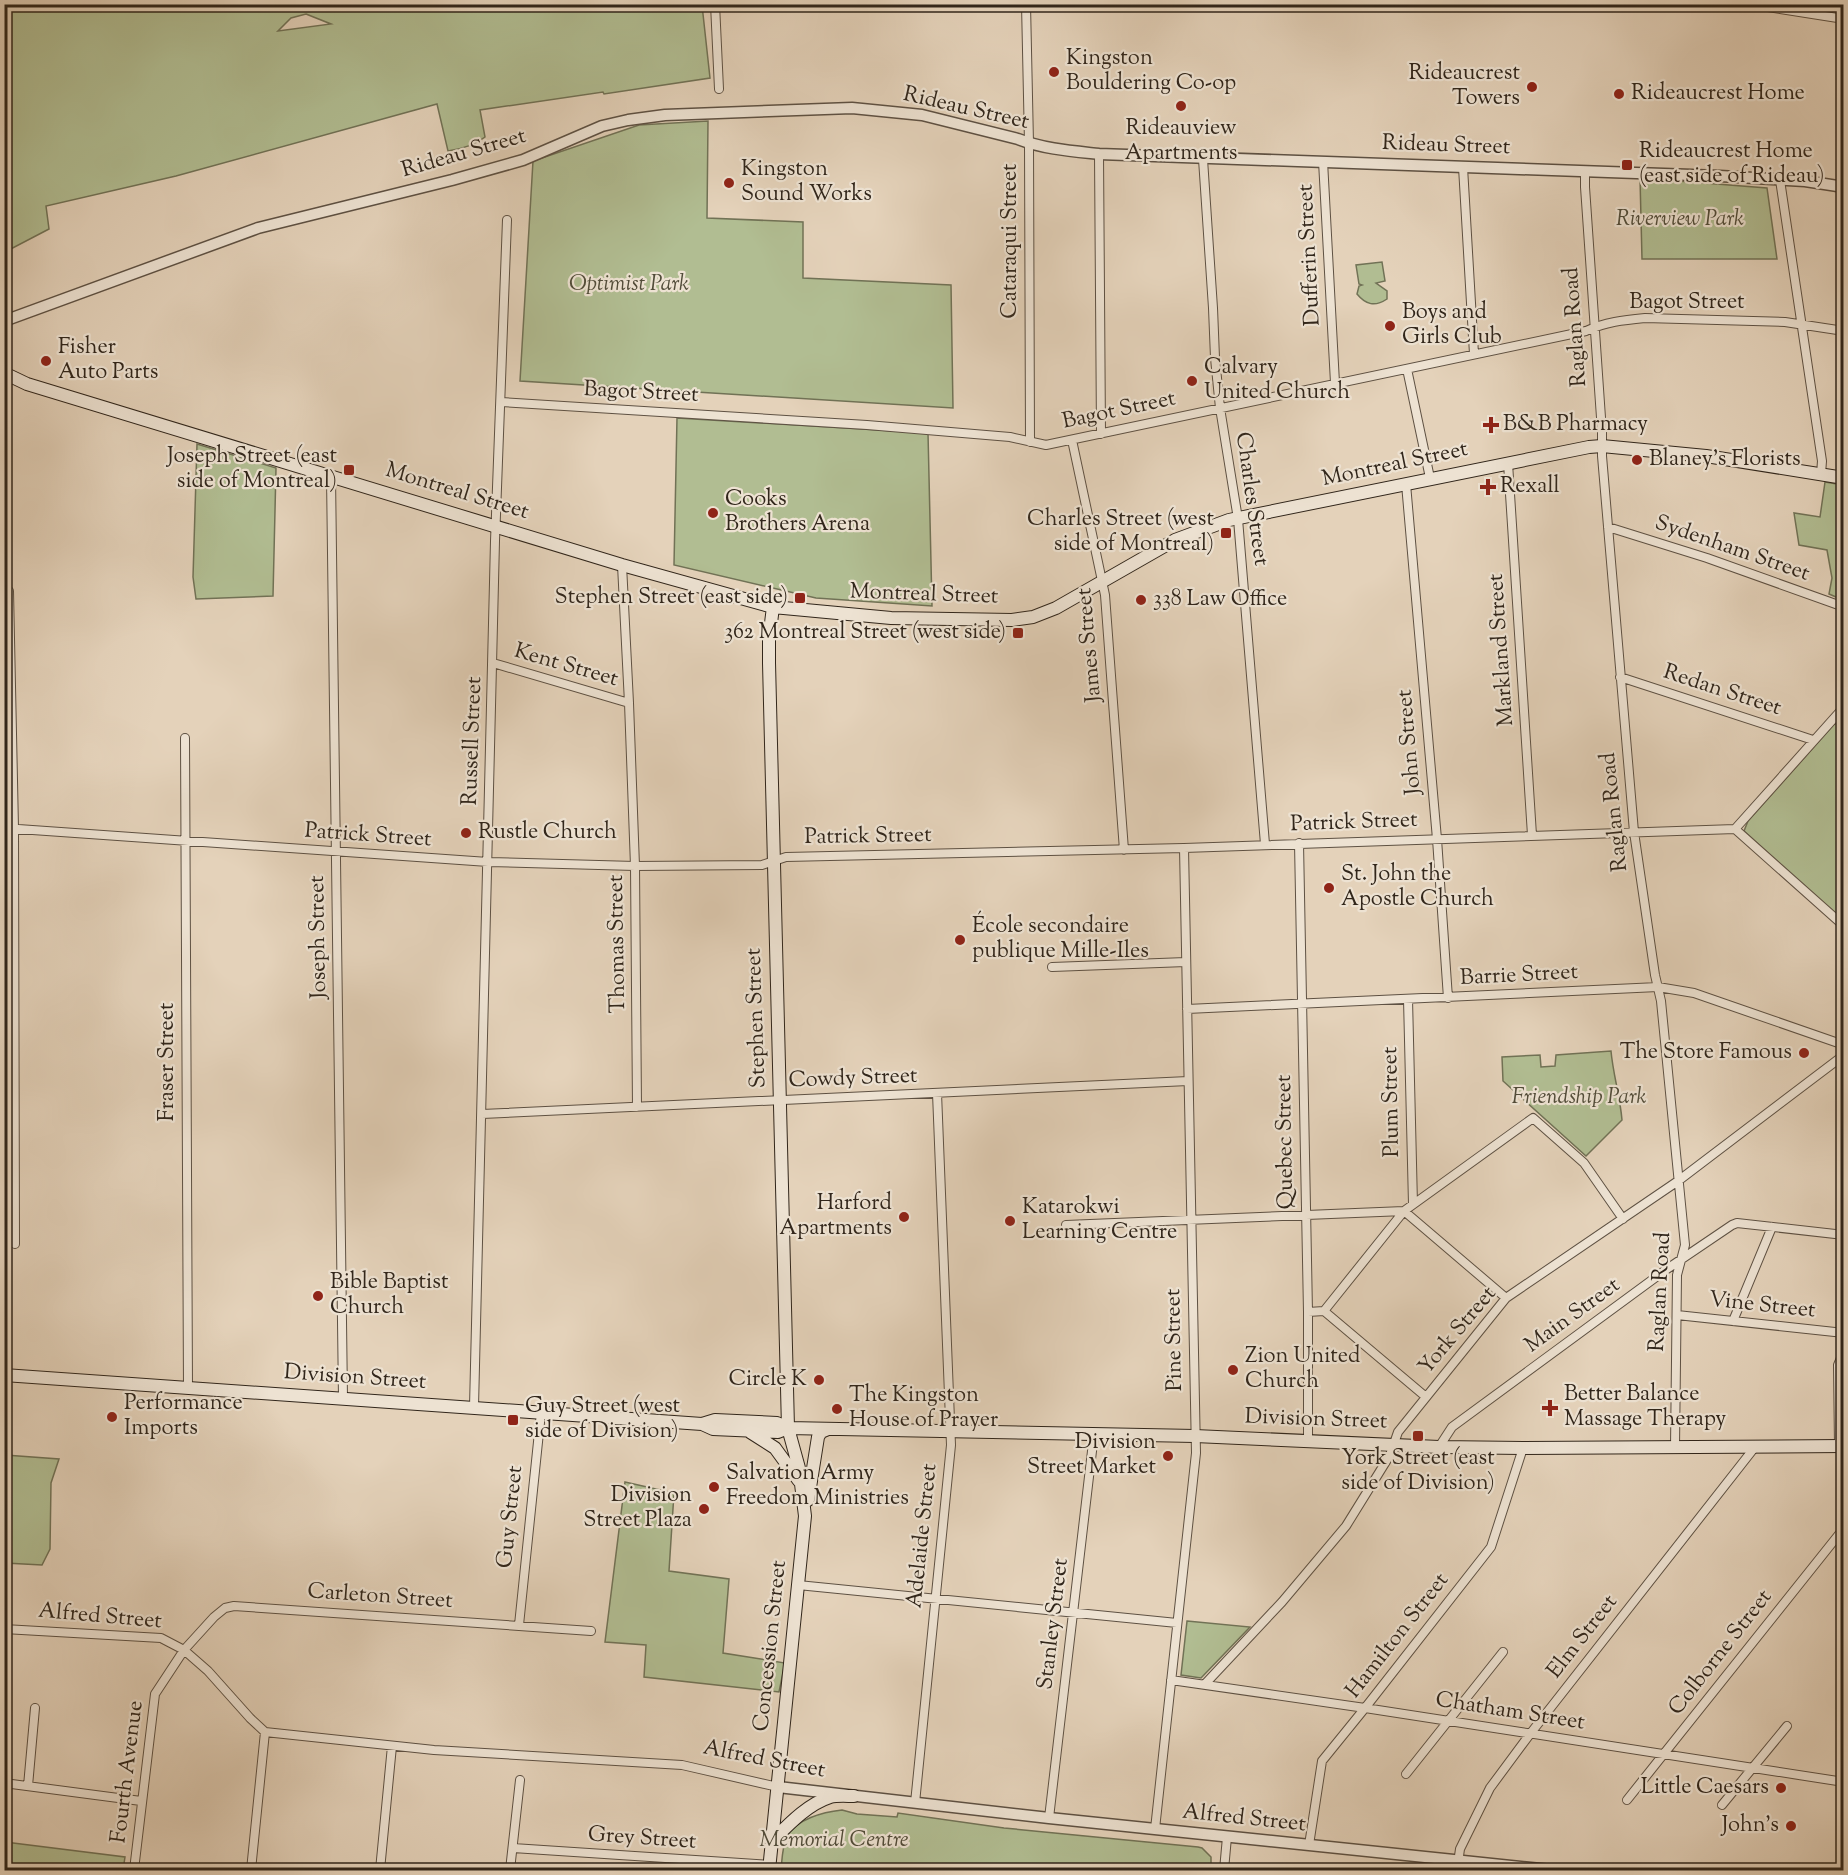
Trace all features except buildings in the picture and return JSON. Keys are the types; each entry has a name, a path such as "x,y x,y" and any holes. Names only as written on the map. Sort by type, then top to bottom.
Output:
{"main road":[{"name":"Montreal Street","path":"4,372 27,384 622,565 773,607 891,618 1012,620 1033,617 1056,608 1103,583 1175,540 1210,526 1430,478 1589,447 1602,446 1706,456 1844,478"},
{"name":"Stephen Street","path":"773,607 769,663 788,1428"},
{"name":"Division Street","path":"4,1374 702,1424 713,1429 778,1432 788,1428"},
{"name":"Division Street","path":"702,1424 715,1419 777,1423 788,1428 1195,1436 1439,1447 1841,1446"},
{"name":"Concession Street","path":"770,1868 805,1516 794,1446 788,1428"},
{"path":"805,1516 818,1437 821,1432 828,1429"},
{"path":"747,1431 775,1448 801,1484"},
{"path":"772,1840 803,1812 812,1807 831,1797 854,1796"}],"street":[{"path":"714,4 719,89"},
{"name":"Cataraqui Street","path":"1026,4 1030,442"},
{"path":"1749,4 1844,19"},
{"name":"Rideau Street","path":"4,321 258,228 452,180 513,162 602,126 665,115 852,108 922,115 1029,143 1099,154 1585,171 1780,180 1844,187"},
{"path":"1099,154 1101,434"},
{"name":"Charles Street","path":"1203,159 1215,358 1220,408 1238,519 1264,844"},
{"name":"Dufferin Street","path":"1323,161 1335,383"},
{"path":"1462,166 1474,354"},
{"name":"Raglan Road","path":"1585,171 1608,527 1634,832 1654,975 1661,1001 1684,1245 1677,1275 1675,1447"},
{"path":"1780,180 1822,461 1821,474"},
{"name":"Russell Street","path":"474,1407 496,525 507,220"},
{"name":"Bagot Street","path":"501,402 867,425 1009,437 1046,445 1586,331 1624,320 1644,318 1785,322 1844,331"},
{"path":"1407,369 1430,478"},
{"name":"James Street","path":"1072,440 1105,595 1124,850"},
{"name":"Markland Street","path":"1508,463 1532,835"},
{"name":"Joseph Street","path":"331,476 343,1398"},
{"name":"John Street","path":"1406,484 1437,839 1448,998"},
{"name":"Sydenham Street","path":"1608,527 1707,558 1844,607"},
{"name":"Thomas Street","path":"622,565 635,866 637,1107"},
{"path":"9,591 9,828 15,1244"},
{"name":"Kent Street","path":"493,663 629,703"},
{"name":"Redan Street","path":"1620,677 1813,740"},
{"path":"1844,707 1735,829 1844,926"},
{"name":"Fraser Street","path":"185,738 188,1387"},
{"name":"Patrick Street","path":"9,828 488,862 635,866 762,865 786,857 1124,850 1735,829"},
{"name":"Quebec Street","path":"1299,843 1308,1312 1308,1440"},
{"name":"Pine Street","path":"1155,1828 1196,1453 1184,848"},
{"path":"1052,967 1186,962"},
{"name":"Barrie Street","path":"1187,1009 1658,987 1694,993 1844,1045"},
{"name":"Plum Street","path":"1408,999 1413,1204"},
{"name":"York Street","path":"1204,1684 1282,1602 1346,1526 1390,1455 1398,1432 1506,1298 1678,1181 1844,1055"},
{"name":"Cowdy Street","path":"482,1114 1188,1081"},
{"name":"Adelaide Street","path":"915,1803 951,1445 938,1093"},
{"path":"1324,1311 1404,1211 1533,1119 1584,1163 1623,1219"},
{"path":"1066,1225 1404,1211 1506,1298"},
{"name":"Main Street","path":"1439,1447 1452,1427 1734,1224 1844,1235"},
{"path":"1733,1321 1772,1227"},
{"path":"1308,1312 1324,1311 1426,1398"},
{"name":"Vine Street","path":"1677,1315 1844,1333"},
{"path":"1841,1446 1838,1365 1844,1351"},
{"name":"Guy Street","path":"519,1625 541,1413"},
{"name":"Stanley Street","path":"1050,1818 1094,1434"},
{"name":"Elm Street","path":"1457,1866 1461,1849 1490,1788 1755,1447"},
{"name":"Hamilton Street","path":"1309,1845 1322,1761 1491,1547 1522,1448"},
{"name":"Colborne Street","path":"1627,1800 1844,1528"},
{"path":"798,1585 1177,1623"},
{"name":"Carleton Street","path":"184,1650 214,1617 225,1608 234,1606 591,1631"},
{"name":"Alfred Street","path":"4,1629 161,1638 184,1650 208,1671 265,1732 392,1746 575,1760 682,1765 778,1787 1309,1845 1457,1866 1551,1870"},
{"name":"Fourth Avenue","path":"134,1870 155,1694 184,1650"},
{"path":"1406,1774 1503,1652"},
{"name":"Chatham Street","path":"1171,1680 1844,1782"},
{"path":"28,1786 35,1708"},
{"path":"1722,1805 1787,1726"},
{"path":"251,1870 265,1732"},
{"path":"380,1870 392,1746"},
{"path":"510,1870 520,1780"},
{"path":"4,1783 141,1801"},
{"path":"1224,1870 1227,1837"},
{"name":"Grey Street","path":"513,1848 770,1868"}],"green space":[{"path":"5,4 702,5 710,78 480,110 485,137 467,147 448,151 437,104 176,176 46,206 49,229 5,252","holes":["306,14 331,24 278,31 291,18"]},
{"name":"Optimist Park","path":"708,121 707,218 803,222 803,278 951,285 953,408 520,381 533,161 639,125"},
{"name":"Riverview Park","path":"1640,178 1767,188 1777,259 1642,259"},
{"path":"1382,262 1385,281 1376,283 1387,291 1387,299 1375,304 1367,303 1357,294 1359,286 1362,285 1359,284 1356,265"},
{"path":"677,418 928,433 932,606 816,598 674,565"},
{"path":"197,444 276,468 273,596 196,599 193,577"},
{"path":"1825,482 1843,485 1843,600 1829,594 1832,578 1827,550 1799,545 1794,513 1820,517"},
{"path":"1835,723 1843,731 1843,922 1744,831 1748,821"},
{"name":"Friendship Park","path":"1611,1051 1622,1120 1586,1156 1503,1081 1502,1057 1540,1055 1541,1067 1555,1066 1556,1055"},
{"path":"5,1455 59,1459 51,1483 50,1549 42,1565 5,1563"},
{"path":"625,1482 674,1493 669,1571 729,1579 723,1653 785,1663 779,1692 644,1677 646,1645 605,1642"},
{"path":"1187,1621 1250,1627 1201,1678 1181,1675"},
{"name":"Memorial Centre","path":"842,1810 857,1814 897,1817 898,1813 1004,1828 1198,1847 1211,1857 1211,1870 781,1870 784,1845 796,1825 811,1818"},
{"path":"5,1842 125,1857 123,1870 5,1870"}],"place":[{"name":"Kingston Bouldering Co-op","path":"1054,72"},
{"name":"Rideaucrest Towers","path":"1532,87"},
{"name":"Rideaucrest Home","path":"1619,94"},
{"name":"Rideauview Apartments","path":"1181,106"},
{"name":"Rideaucrest Home (east side of Rideau)","path":"1627,165"},
{"name":"Kingston Sound Works","path":"729,183"},
{"name":"Boys and Girls Club","path":"1390,326"},
{"name":"Fisher Auto Parts","path":"46,361"},
{"name":"Calvary United Church","path":"1192,381"},
{"name":"B&B Pharmacy","path":"1491,425"},
{"name":"Blaney's Florists","path":"1637,460"},
{"name":"Joseph Street (east side of Montreal)","path":"349,470"},
{"name":"Rexall","path":"1488,487"},
{"name":"Cooks Brothers Arena","path":"713,513"},
{"name":"Charles Street (west side of Montreal)","path":"1226,533"},
{"name":"Stephen Street (east side)","path":"800,598"},
{"name":"338 Law Office","path":"1141,600"},
{"name":"362 Montreal Street (west side)","path":"1018,633"},
{"name":"Rustle Church","path":"466,833"},
{"name":"St. John the Apostle Church","path":"1329,888"},
{"name":"École secondaire publique Mille-Iles","path":"960,940"},
{"name":"The Store Famous","path":"1804,1053"},
{"name":"Harford Apartments","path":"904,1217"},
{"name":"Katarokwi Learning Centre","path":"1010,1221"},
{"name":"Bible Baptist Church","path":"318,1296"},
{"name":"Zion United Church","path":"1233,1370"},
{"name":"Circle K","path":"819,1380"},
{"name":"Better Balance Massage Therapy","path":"1550,1408"},
{"name":"The Kingston House of Prayer","path":"837,1409"},
{"name":"Performance Imports","path":"112,1417"},
{"name":"Guy Street (west side of Division)","path":"513,1420"},
{"name":"York Street (east side of Division)","path":"1418,1436"},
{"name":"Division Street Market","path":"1168,1456"},
{"name":"Salvation Army Freedom Ministries","path":"714,1487"},
{"name":"Division Street Plaza","path":"704,1509"},
{"name":"Little Caesars","path":"1781,1788"},
{"name":"John’s","path":"1791,1826"}]}
